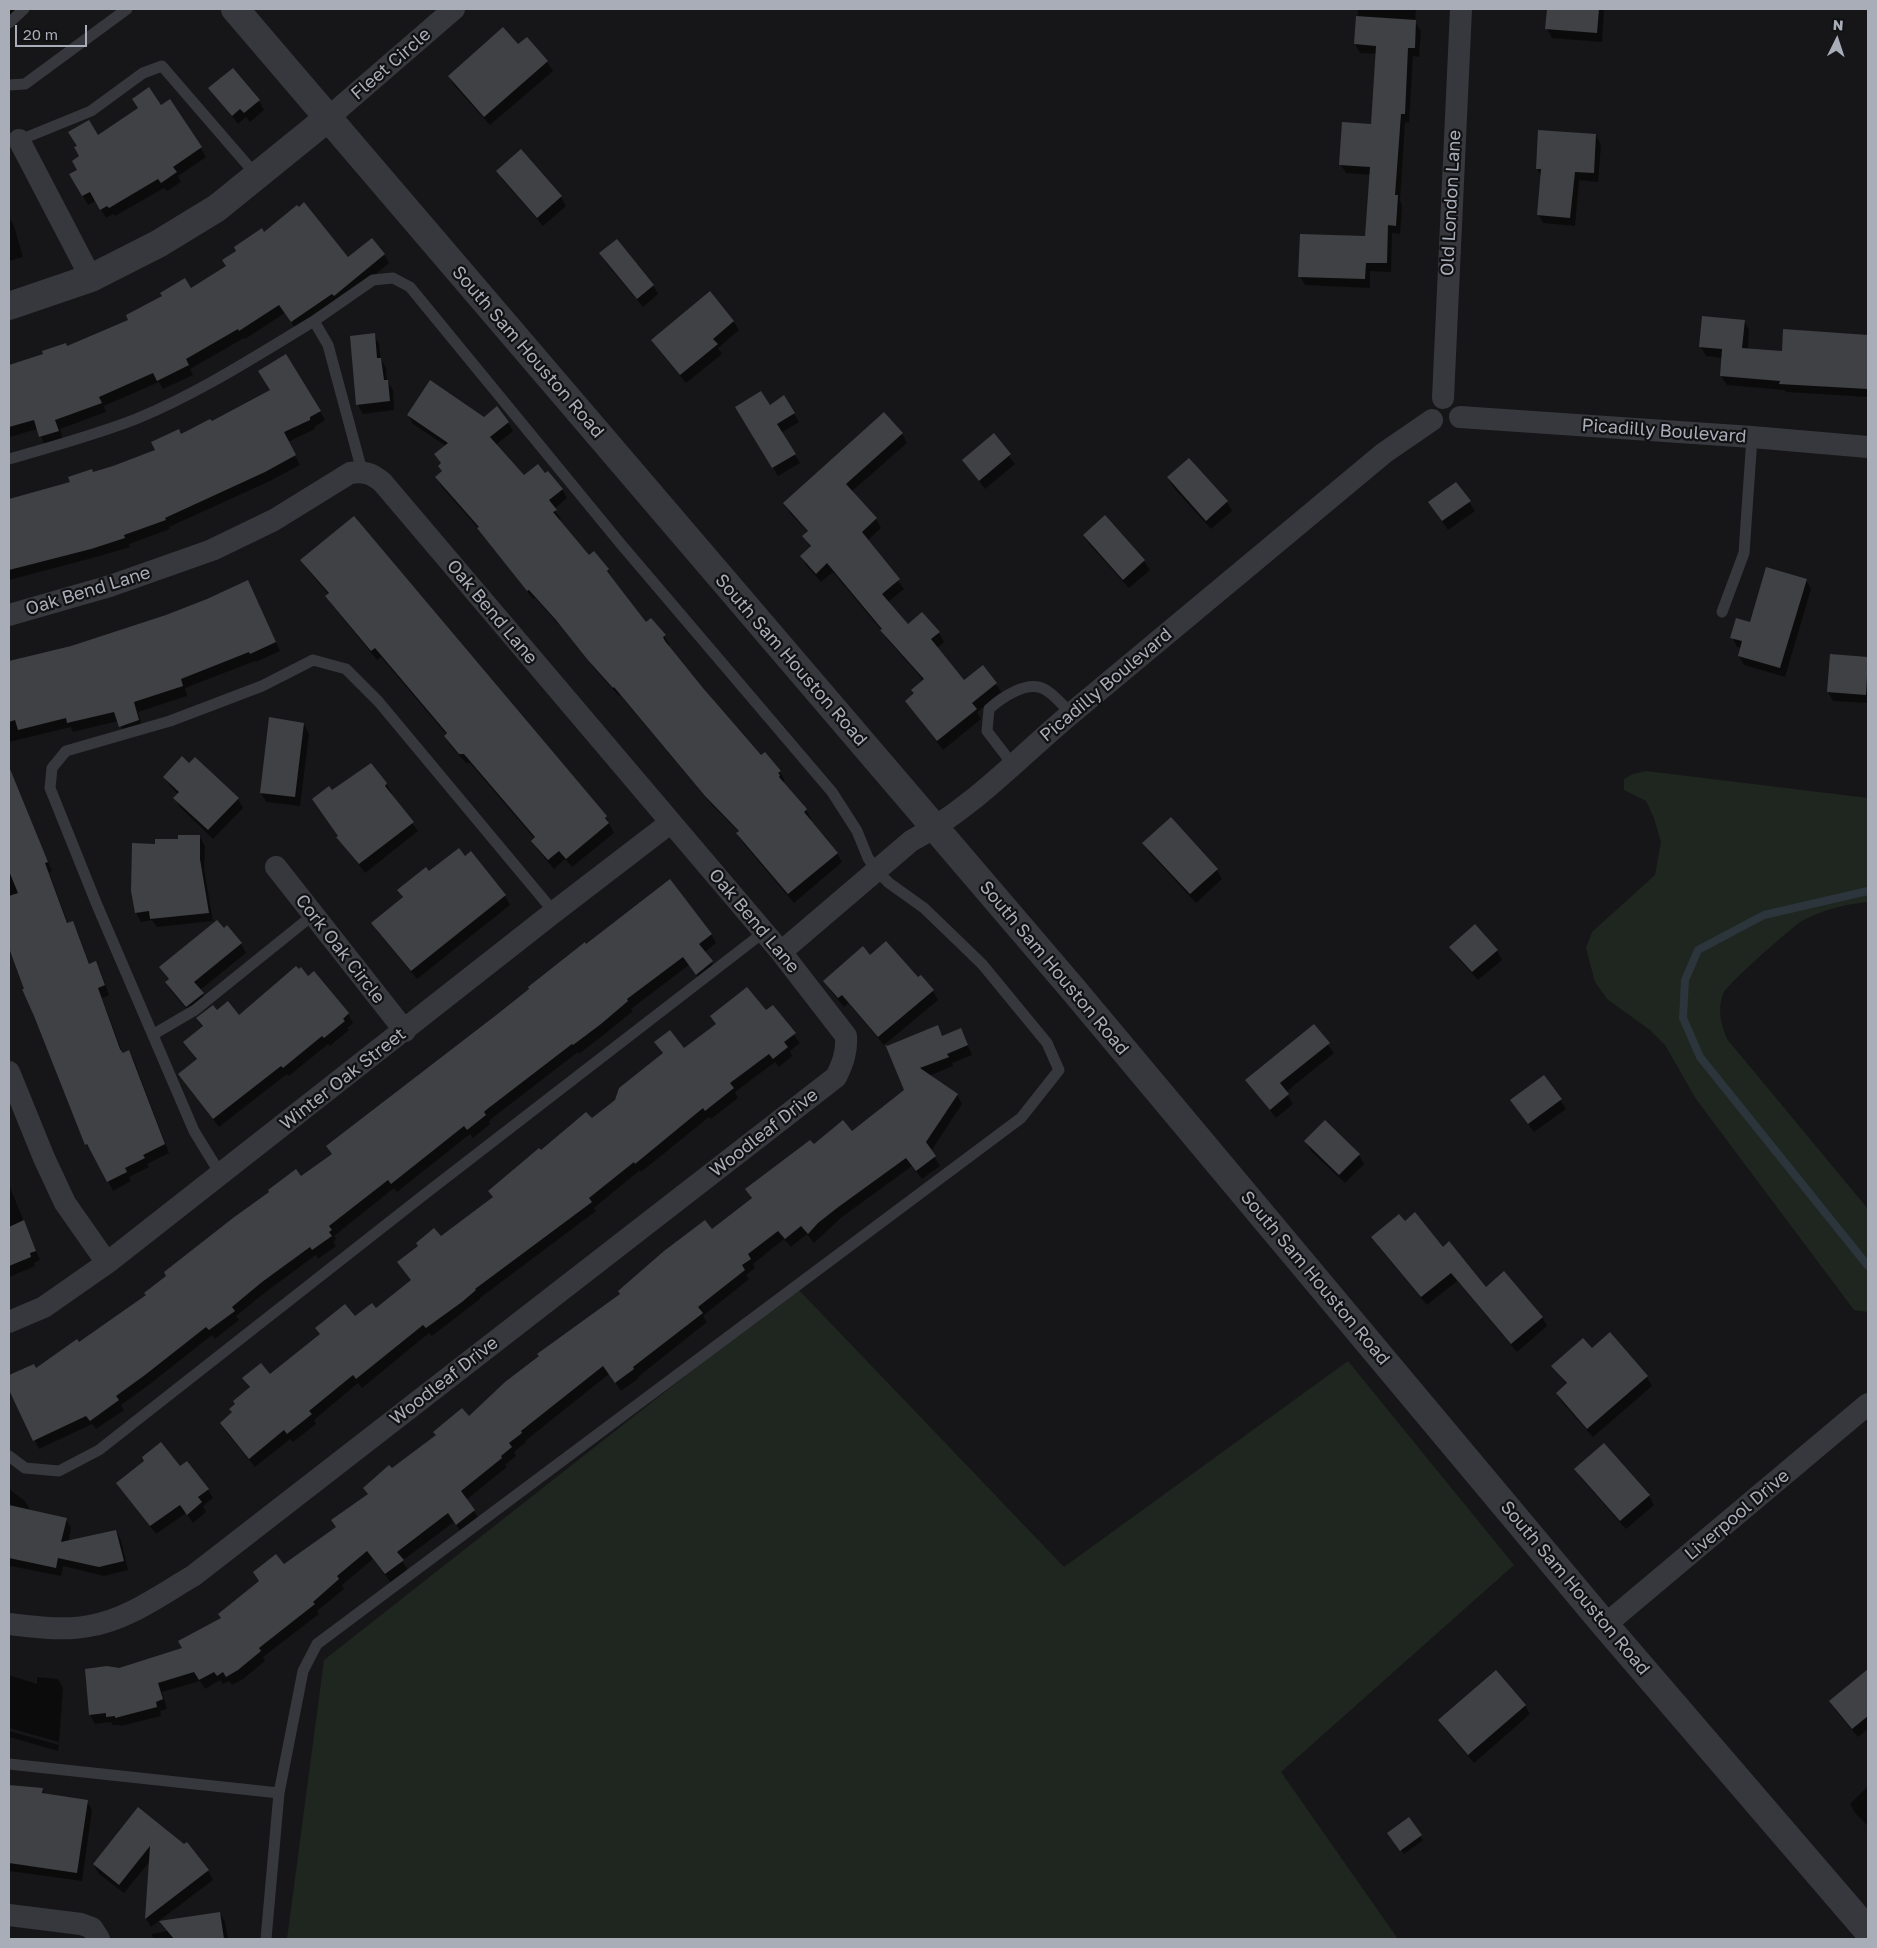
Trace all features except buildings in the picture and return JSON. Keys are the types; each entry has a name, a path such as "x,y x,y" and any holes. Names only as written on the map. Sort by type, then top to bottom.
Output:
{"street":[{"name":"South Sam Houston Road","path":"235,9 1072,988 1605,1625 1868,1931"},
{"name":"Fleet Circle","path":"328,118 454,9"},
{"name":"Old London Lane","path":"1443,398 1460,9"},
{"path":"9,306 91,278 158,244 217,208 328,118"},
{"path":"14,142 91,278"},
{"path":"1448,398 1457,403 1461,412 1460,417 1454,426 1439,427 1432,420 1430,410 1438,399 1448,398"},
{"name":"Picadilly Boulevard","path":"1460,417 1868,447"},
{"name":"Picadilly Boulevard","path":"781,952 911,841 935,829 1013,765 1071,713 1384,453 1432,420"},
{"name":"Oak Bend Lane","path":"9,615 110,586 212,550 274,520 350,473 362,471 374,475 383,483 781,952 846,1036 847,1047 844,1061"},
{"name":"Winter Oak Street","path":"9,1322 44,1307 107,1263 670,823"},
{"name":"Cork Oak Circle","path":"276,867 405,1030"},
{"name":"Woodleaf Drive","path":"9,1624 48,1628 90,1626 136,1610 193,1576 836,1077 844,1061"},
{"path":"9,1072 44,1158 65,1203 107,1263"},
{"name":"Liverpool Drive","path":"1605,1625 1868,1404"},
{"path":"9,1915 81,1924 92,1928 98,1939"}],"lane":[{"path":"9,23 24,9"},
{"path":"9,85 25,84 127,9"},
{"path":"14,142 90,111 142,73 162,66 257,176"},
{"path":"9,459 88,436 136,419 182,398 230,372 314,321 373,280 393,278 410,287 620,543 832,792 857,831 868,858 877,871 889,883 924,908 982,964 1047,1043 1059,1070 1021,1118 317,1644 303,1671 279,1793 266,1939"},
{"path":"314,321 328,345 362,471"},
{"path":"1722,612 1744,553 1752,437"},
{"path":"221,1175 194,1131 50,788 52,768 66,752 179,717 262,686 313,660 346,668 378,701 554,912"},
{"path":"1013,765 987,731 990,709 1004,696 1015,691 1034,687 1044,688 1071,713"},
{"path":"154,1034 195,1010 313,915"},
{"path":"9,1456 25,1468 59,1471 99,1450 425,1194 764,932"},
{"path":"9,1764 279,1793"}],"shaded area":[{"path":"1646,771 1868,798 1868,902 1834,908 1802,921 1735,979 1723,994 1720,1011 1727,1039 1868,1209 1868,1312 1854,1310 1696,1099 1665,1045 1650,1030 1607,999 1595,982 1586,948 1592,932 1655,875 1661,842 1654,818 1646,801 1624,790 1624,779 1633,774"},
{"path":"797,1288 1064,1567 1348,1361 1514,1565 1281,1772 1398,1939 287,1939 324,1660"}],"waterway":[{"path":"1868,891 1764,915 1698,950 1685,980 1683,1018 1700,1057 1868,1266"}]}
